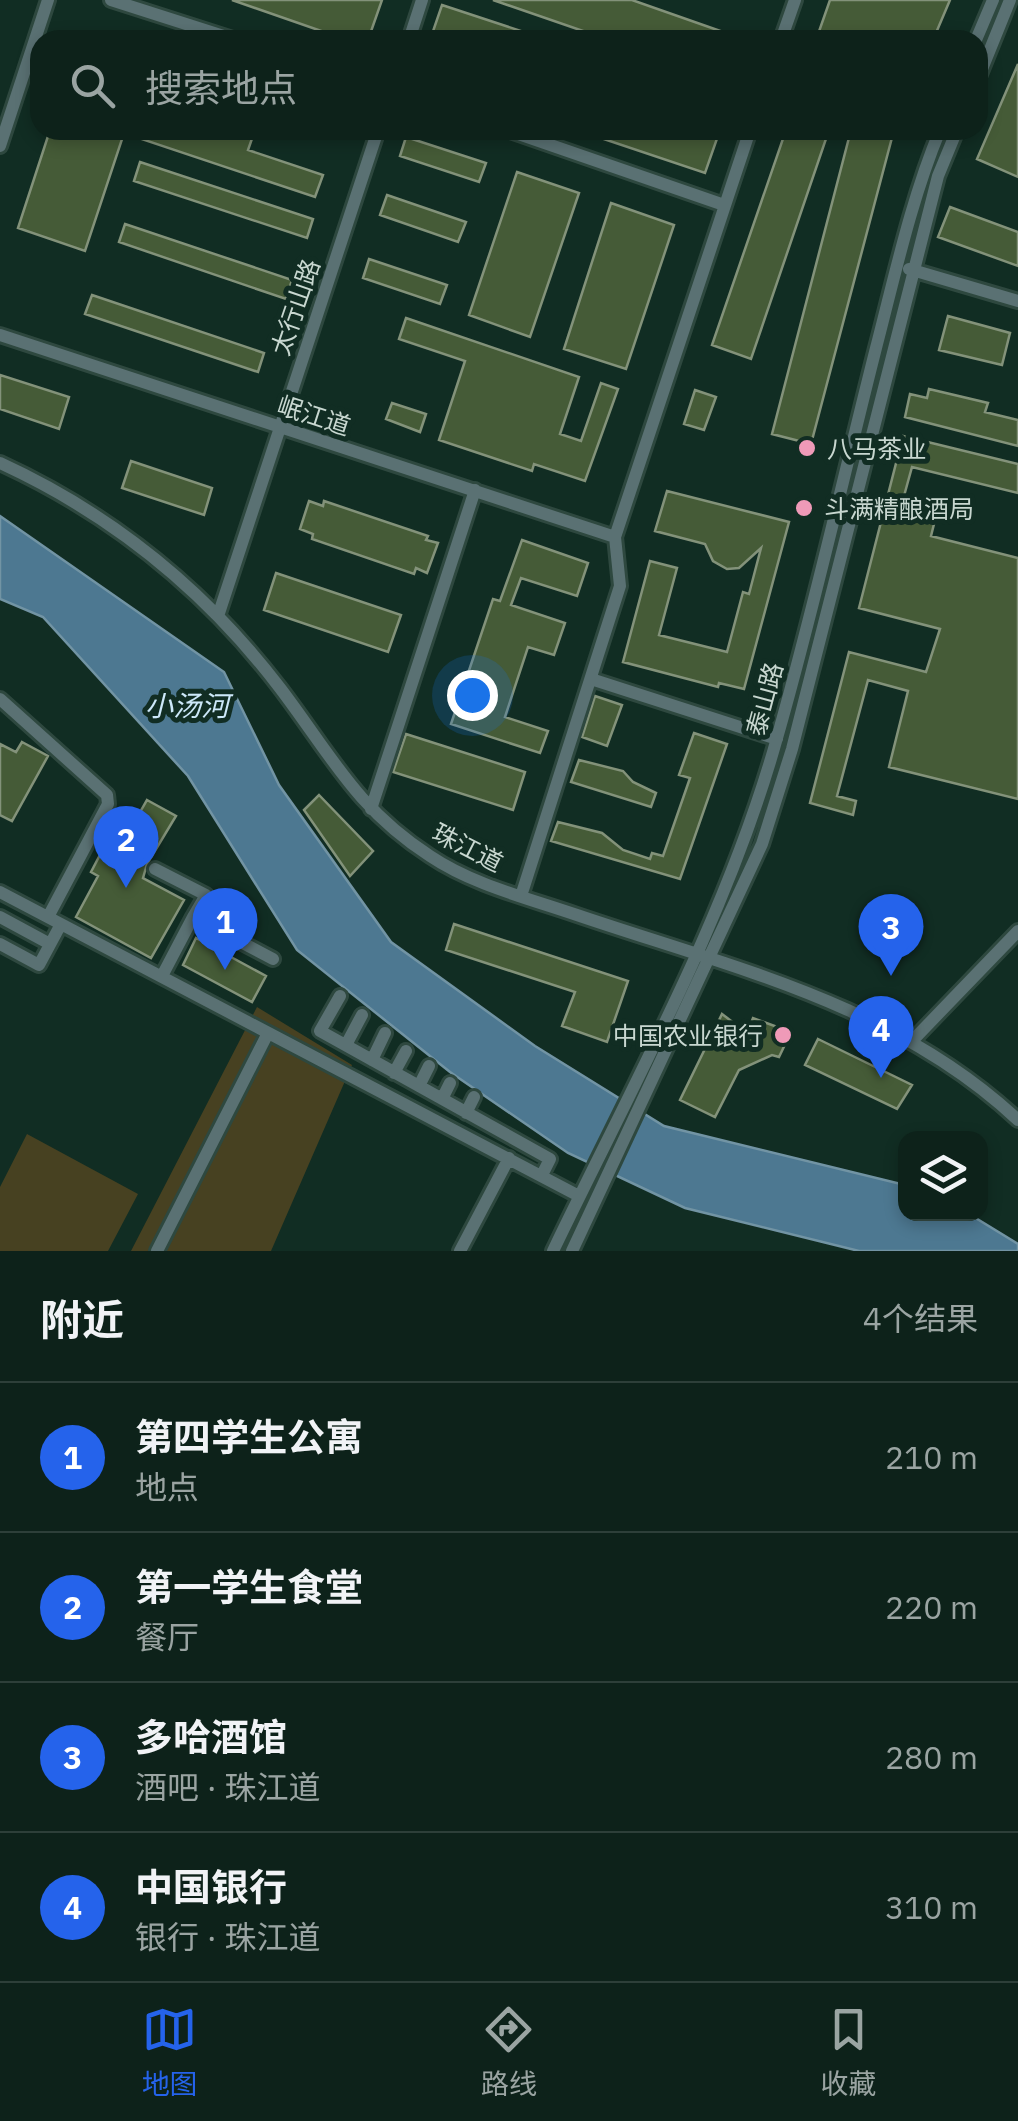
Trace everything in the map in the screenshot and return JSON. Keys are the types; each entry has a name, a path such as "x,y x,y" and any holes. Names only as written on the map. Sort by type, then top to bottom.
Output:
{"street":[{"path":"38,30 48,0"},
{"path":"111,0 205,30"},
{"path":"412,30 422,0"},
{"path":"784,30 795,0"},
{"path":"980,30 993,0"},
{"path":"988,54 1010,0"},
{"path":"0,146 30,55"},
{"name":"太行山路","path":"218,613 375,140"},
{"path":"536,140 724,205"},
{"path":"521,896 620,586 615,537 747,140"},
{"name":"泰山路","path":"553,1251 696,952 744,838 777,739 922,171 936,140"},
{"path":"572,1251 762,844 792,749 938,176 953,140"},
{"path":"897,266 1018,302"},
{"name":"岷江道","path":"0,335 615,537"},
{"name":"珠江道","path":"0,463 99,518 218,613 280,688 327,760 371,810 432,858 521,896 824,998 913,1040 959,1071 1018,1120"},
{"path":"371,810 475,490"},
{"path":"591,679 777,739"},
{"path":"0,699 108,795 108,804 54,920 50,944 39,965 0,944"},
{"path":"155,869 206,895 162,976"},
{"path":"0,892 580,1196"},
{"path":"0,917 50,944"},
{"path":"193,918 273,959"},
{"path":"913,1040 1018,931"},
{"path":"340,996 320,1031 550,1159 542,1175"},
{"path":"346,1046 362,1016"},
{"path":"156,1251 268,1033"},
{"path":"372,1060 385,1033"},
{"path":"394,1073 406,1051"},
{"path":"419,1086 429,1066"},
{"path":"442,1099 450,1083"},
{"path":"466,1112 474,1097"},
{"path":"460,1251 509,1158"}],"shaded area":[{"path":"257,1007 352,1065 271,1251 131,1251"},
{"path":"27,1134 138,1194 108,1251 0,1251 0,1187"}],"water":[{"name":"小汤河","path":"0,516 224,672 279,785 391,942 535,1046 664,1126 898,1183 898,1221 980,1221 1018,1244 1018,1251 859,1251 685,1208 568,1153 450,1072 297,950 188,776 43,617 0,599"}],"building":[{"path":"232,0 382,0 372,30 318,30"},
{"path":"493,0 632,0 718,30 580,30"},
{"path":"830,0 950,0 937,30 820,30"},
{"path":"442,5 518,30 433,30"},
{"path":"1018,64 1018,177 977,159"},
{"path":"47,140 122,140 85,251 18,228"},
{"path":"145,140 252,140 248,150 323,175 315,197"},
{"path":"405,140 415,140 486,163 479,182 400,156"},
{"path":"607,140 717,140 705,173"},
{"path":"783,140 826,140 751,359 712,345"},
{"path":"848,140 891,140 811,444 772,434"},
{"path":"140,162 313,219 307,238 134,181"},
{"path":"517,172 579,193 530,337 469,315"},
{"path":"387,195 466,222 458,242 380,215"},
{"path":"611,203 674,225 626,369 564,349"},
{"path":"950,207 1018,232 1018,266 938,237"},
{"path":"125,224 292,280 286,299 119,242"},
{"path":"369,259 447,285 440,304 363,278"},
{"path":"92,295 264,353 258,372 85,314"},
{"path":"948,316 1010,333 1002,365 939,350"},
{"path":"406,318 579,377 560,434 581,441 601,383 618,389 585,481 534,464 532,471 439,440 465,361 399,339"},
{"path":"0,375 69,397 59,429 0,409"},
{"path":"929,389 988,403 985,412 1018,420 1018,446 905,417 910,394 927,398"},
{"path":"695,390 716,397 704,430 684,424"},
{"path":"392,403 426,414 420,432 386,419"},
{"path":"903,436 1018,464 1018,493 912,467 904,496 939,504 931,536 1018,558 1018,799 889,767 908,691 868,680 837,796 856,801 853,815 810,803 849,652 926,672 940,629 859,608"},
{"path":"131,461 212,488 204,515 122,488"},
{"path":"667,491 789,522 744,689 719,683 718,687 623,662 650,561 677,568 659,635 727,652 743,592 749,594 761,548 739,568 727,569 713,561 705,544 655,531"},
{"path":"309,501 323,506 324,501 428,536 426,540 438,543 427,573 416,568 414,574 312,539 313,534 300,529"},
{"path":"522,540 588,563 577,596 521,578 511,605 565,623 554,655 528,647 505,717 548,731 540,753 451,724 493,599 500,601"},
{"path":"276,573 401,615 388,652 264,610"},
{"path":"595,696 622,705 607,746 582,737"},
{"path":"694,733 727,744 680,879 551,841 558,822 602,833 623,850 650,859 652,853 663,856 690,778 679,775"},
{"path":"406,734 525,772 513,810 393,772"},
{"path":"22,742 48,756 12,821 0,815 0,744 16,752"},
{"path":"579,760 623,771 633,782 656,793 651,807 571,782"},
{"path":"319,795 373,851 350,876 304,810"},
{"path":"147,800 176,816 147,864 143,878 184,900 151,958 76,917 98,876 91,872 122,813 135,821"},
{"path":"454,924 628,981 607,1042 562,1026 575,992 446,950"},
{"path":"196,938 266,976 252,1002 183,965"},
{"path":"722,1014 747,1033 753,1018 791,1032 779,1057 772,1055 739,1070 715,1117 680,1100"},
{"path":"818,1039 912,1085 897,1109 805,1065"}],"place":[{"name":"八马茶业","path":"807,448"},
{"name":"斗满精酿酒局","path":"804,508"},
{"name":"第一学生食堂","path":"126,888"},
{"name":"第四学生公寓","path":"225,970"},
{"name":"多哈酒馆","path":"891,976"},
{"name":"中国农业银行","path":"783,1035"},
{"name":"中国银行","path":"881,1078"}]}
